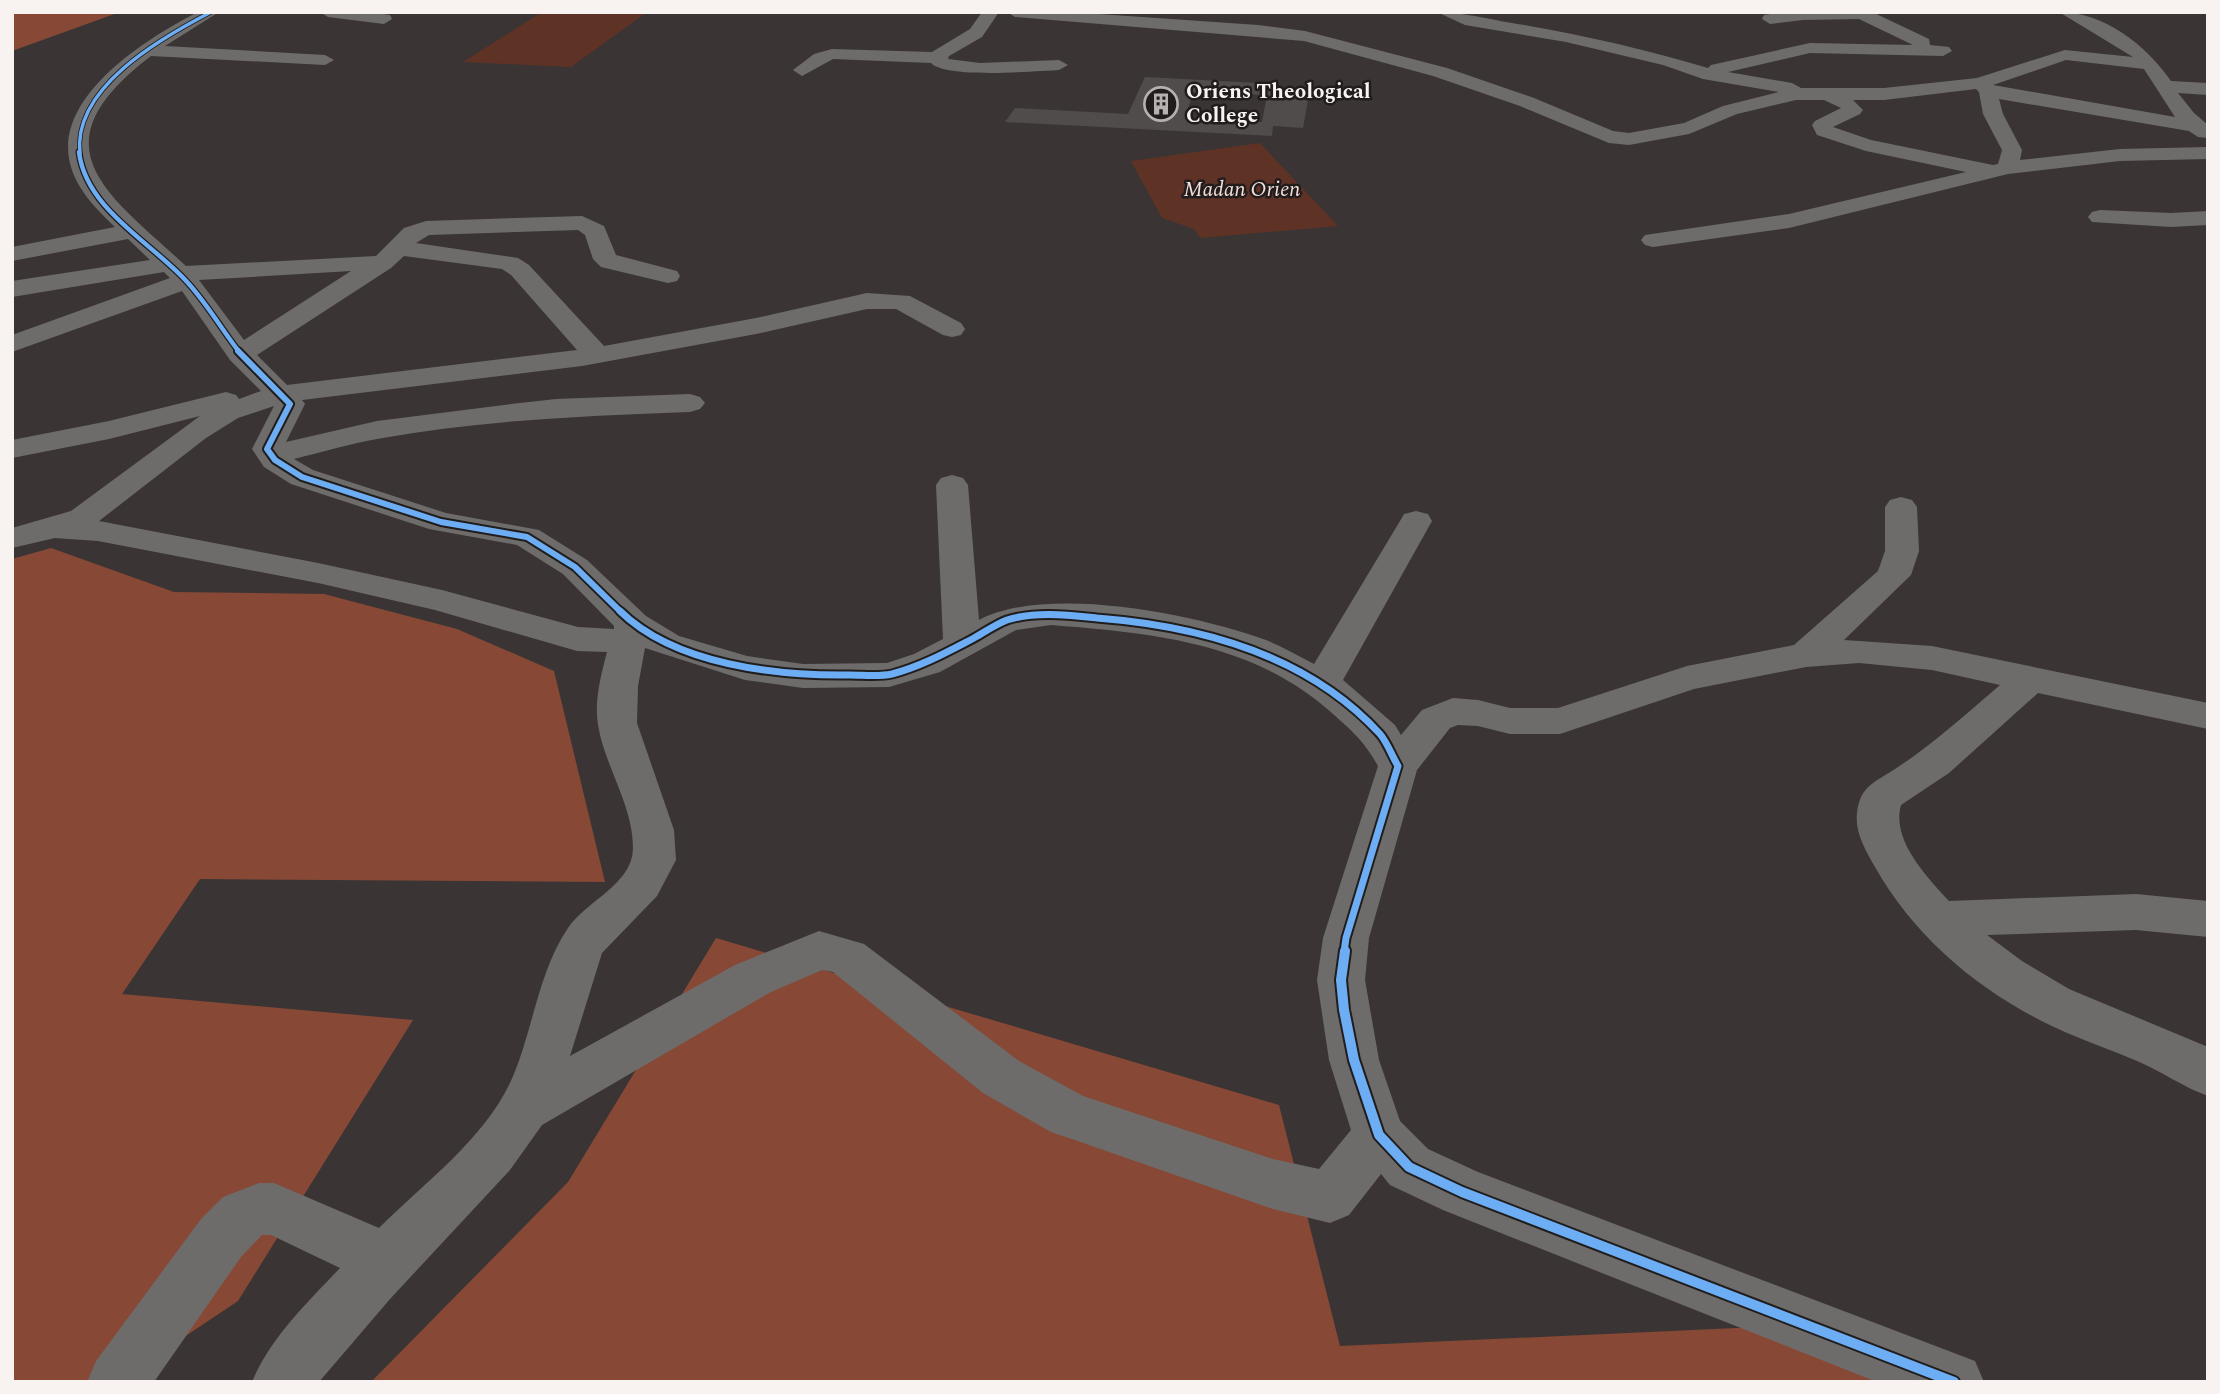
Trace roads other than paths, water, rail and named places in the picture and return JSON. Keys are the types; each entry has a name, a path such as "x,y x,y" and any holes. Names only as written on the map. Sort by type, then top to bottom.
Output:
{"street":[{"path":"211,12 94,98 79,139 81,166 99,197 179,273 240,354 290,404 267,449 271,455 303,477 384,504 441,522 527,537 575,567 631,632"},
{"path":"328,12 384,19"},
{"path":"939,58 940,54 976,33 991,12"},
{"path":"1015,12 1140,24 1279,32 1341,45 1440,72 1527,102 1616,138 1629,139 1673,132 1775,97 1884,94 2007,75 2065,55 2149,64"},
{"path":"1445,12 1465,20 1553,34 1659,59 1703,73 1816,94 1849,105 1853,110 1822,125 1824,131 1866,145 2001,170"},
{"path":"2067,12 2130,47 2149,64 2182,116 2202,130"},
{"path":"1703,73 1810,48 1949,53 1860,13 1770,19"},
{"path":"1279,32 1300,21"},
{"path":"802,70 820,58 832,54 939,58"},
{"path":"939,58 942,64 966,68 1059,65"},
{"path":"139,64 325,60"},
{"path":"1983,79 2202,130"},
{"path":"1983,79 1993,114 2012,150 2001,170"},
{"path":"2162,86 2208,89"},
{"path":"1653,240 1789,222 2001,170 2120,155 2208,153"},
{"path":"2100,216 2171,220 2208,218"},
{"path":"240,354 390,256 412,233 426,228 575,222 596,231 605,259 610,262 668,276"},
{"path":"12,254 134,231"},
{"path":"12,289 390,256 509,263 528,278 533,287 597,355"},
{"path":"12,344 179,273"},
{"path":"12,449 109,430 278,391 597,355 756,326 867,301 901,302 952,328"},
{"path":"12,538 83,518 184,440 228,412 278,391"},
{"path":"271,455 377,430 511,413 556,408 690,403"},
{"path":"953,485 962,644"},
{"path":"1806,655 1895,575 1902,551 1900,507"},
{"path":"1322,683 1416,521"},
{"path":"55,528 98,531 318,573 442,601 577,639 631,632 732,664 803,676 889,675 927,663 1007,620 1051,614 1127,620 1187,629 1228,639 1254,649 1322,683 1381,735 1398,766"},
{"path":"282,1382 338,1309 469,1176 523,1109 536,1081 575,961 586,939 634,895 654,859 655,839 622,746 617,720 617,697 631,632"},
{"path":"1954,1382 1462,1192 1409,1167 1379,1135 1354,1060 1341,980 1346,938 1398,766 1436,719 1453,711 1478,713 1510,721 1560,721 1687,678 1806,655 1859,651 1932,658 2208,716"},
{"path":"2031,678 1935,763 1882,797 1877,818 1884,843 1900,872 1940,919 1992,966 2053,1004 2158,1047 2208,1074"},
{"path":"1940,919 2136,912 2208,919"},
{"path":"523,1109 752,979 819,950 847,957 1001,1077 1069,1115 1273,1184 1330,1197 1379,1135"},
{"path":"117,1382 220,1238 243,1216 259,1209 274,1209 386,1260"}],"place":[{"name":"Oriens Theological College","path":"1161,104"}],"park label":[{"name":"Madan Orien","path":"1242,190"}]}
